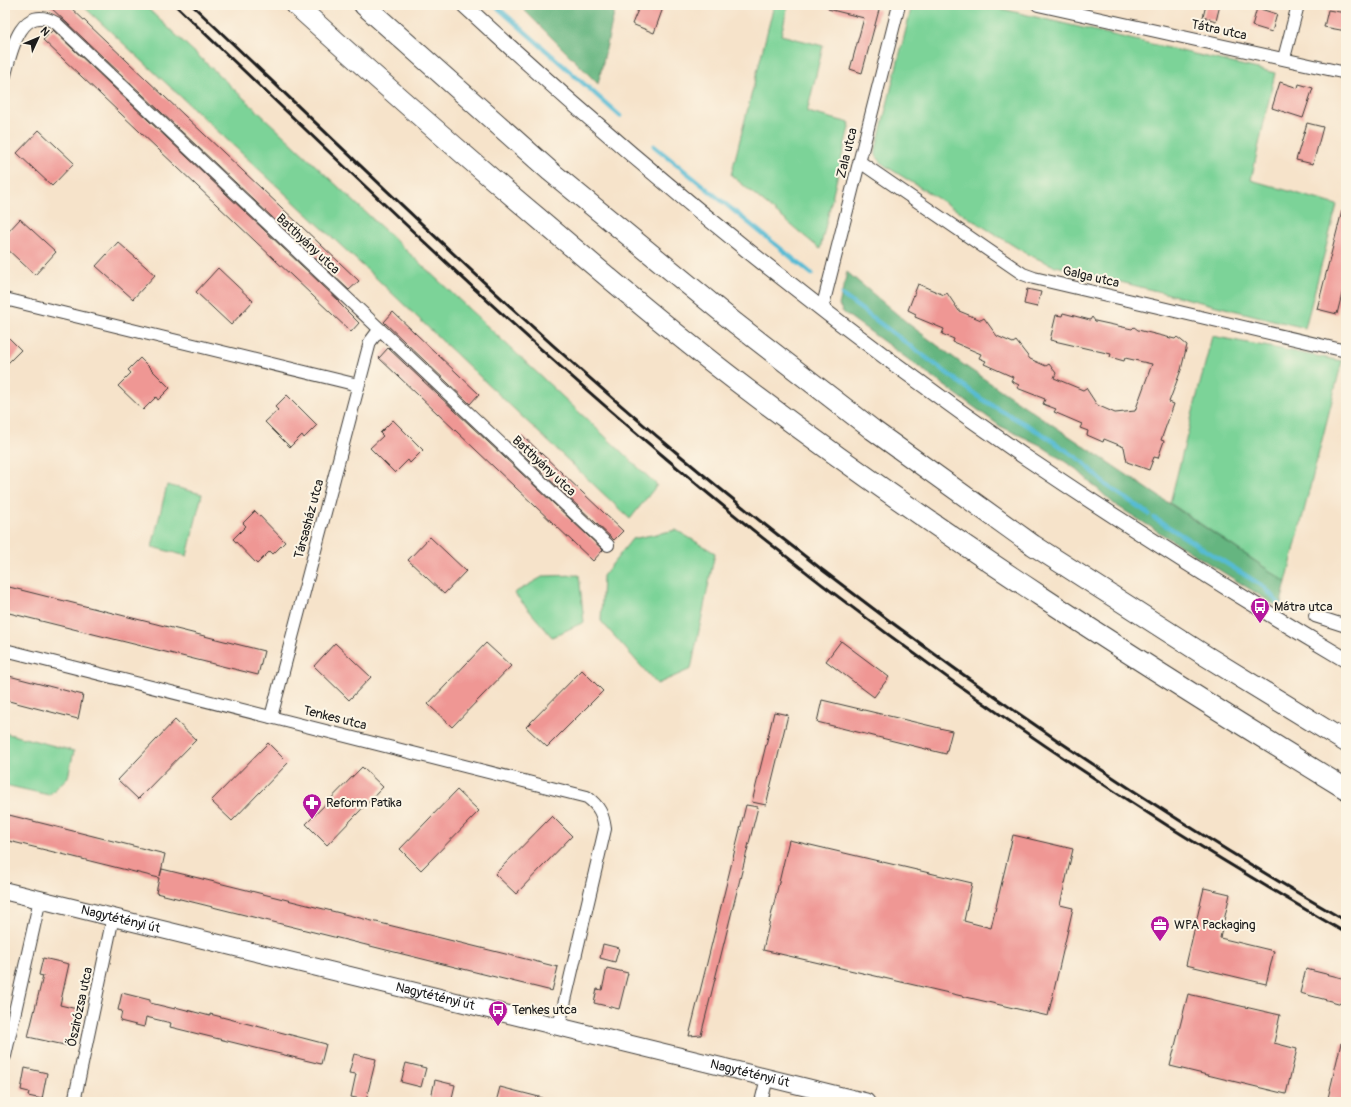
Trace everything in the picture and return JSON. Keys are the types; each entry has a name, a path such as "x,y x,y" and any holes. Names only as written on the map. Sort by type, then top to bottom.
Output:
{"highway":[{"path":"296,5 498,184 605,275 748,390 931,524 1189,693 1346,789"},
{"path":"364,5 550,171 735,323 873,430 1033,545 1206,656 1346,742"}],"main road":[{"name":"Nagytétényi út","path":"5,891 866,1102"}],"street":[{"path":"464,5 643,163 822,309 1027,458 1141,533 1346,660"},
{"name":"Zala utca","path":"822,309 900,5"},
{"name":"Tátra utca","path":"1038,5 1284,58 1346,73"},
{"path":"1284,58 1298,5"},
{"name":"Batthyány utca","path":"5,75 12,47 21,28 34,18 46,17 56,23 608,545"},
{"name":"Galga utca","path":"860,162 1023,274 1034,278 1346,351"},
{"path":"5,299 358,385"},
{"name":"Társasház utca","path":"271,717 370,342 379,330"},
{"path":"1315,616 1346,626"},
{"name":"Tenkes utca","path":"5,650 587,797 597,805 603,816 605,829 559,1026"},
{"path":"5,1056 40,899"},
{"name":"Őszirózsa utca","path":"74,1102 113,917"},
{"path":"762,1102 766,1078"}],"green space":[{"path":"82,5 144,5 657,485 630,519 377,279"},
{"path":"519,5 616,5 598,84"},
{"path":"774,5 788,5 781,35 823,46 807,112 850,123 820,249 731,175"},
{"path":"912,5 985,5 1275,73 1251,180 1337,205 1305,328 1052,265 1027,254 884,165 876,156 876,149"},
{"path":"847,272 910,325 965,366 1286,582 1280,608 1114,504 1076,469 1040,445 1000,426 843,312 839,305"},
{"path":"1212,336 1342,361 1286,582 1170,503"},
{"path":"167,485 202,494 187,556 152,547"},
{"path":"676,530 715,553 691,669 657,684 601,621 603,576 632,539"},
{"path":"579,575 584,622 552,637 514,593 544,576"},
{"path":"5,733 74,751 68,777 49,795 5,785"}],"building":[{"path":"48,5 68,5 359,281 349,290"},
{"path":"640,5 664,5 654,33 632,24"},
{"path":"828,5 861,5 879,10 862,73 850,69 864,18 828,9"},
{"path":"1206,5 1220,5 1216,21 1203,17"},
{"path":"1257,8 1277,14 1272,32 1252,26"},
{"path":"1328,10 1346,13 1346,31 1324,27"},
{"path":"53,30 339,301 338,302 359,323 351,332 43,40"},
{"path":"1280,82 1298,88 1299,84 1313,88 1303,118 1272,108"},
{"path":"1307,123 1323,127 1313,164 1296,160"},
{"path":"39,130 74,163 52,186 17,153"},
{"path":"1342,211 1346,212 1346,278 1337,314 1317,309"},
{"path":"20,219 56,252 35,275 5,247 5,235"},
{"path":"118,242 155,275 133,299 96,266"},
{"path":"218,268 253,301 231,325 196,292"},
{"path":"918,284 944,295 947,293 959,311 981,320 984,318 997,336 1013,343 1016,341 1030,359 1046,366 1049,364 1056,373 1054,378 1083,390 1086,388 1097,405 1115,413 1135,411 1152,364 1125,358 1124,361 1110,357 1111,354 1050,340 1056,315 1062,316 1063,313 1090,320 1092,317 1095,321 1132,329 1134,327 1138,330 1175,339 1177,337 1187,345 1181,370 1169,402 1174,404 1161,440 1164,441 1158,458 1154,457 1149,470 1127,462 1124,447 1104,439 1103,442 1087,435 1088,431 1080,428 1082,424 1054,412 1056,409 1043,404 1045,399 1017,388 1019,385 1011,381 1013,377 984,364 986,361 979,358 981,354 953,342 954,339 942,334 944,329 915,317 916,314 908,310"},
{"path":"1027,289 1041,292 1037,307 1024,304"},
{"path":"393,312 479,394 470,404 384,322"},
{"path":"5,334 21,350 5,366"},
{"path":"388,348 603,550 593,561 379,358"},
{"path":"140,358 170,388 158,400 156,397 143,410 118,386 131,373 128,370"},
{"path":"287,395 317,425 304,438 302,435 290,447 265,422 278,410 275,407"},
{"path":"393,420 423,450 410,463 408,460 395,473 370,448 383,436 380,433"},
{"path":"522,435 623,531 614,540 513,445"},
{"path":"255,511 285,542 273,554 270,551 257,564 233,539 246,526 243,523"},
{"path":"430,537 466,571 444,594 408,560"},
{"path":"5,586 264,651 258,675 5,612"},
{"path":"841,641 889,677 874,697 826,661"},
{"path":"335,643 371,677 349,700 314,666"},
{"path":"486,643 511,666 452,727 428,704"},
{"path":"582,670 603,691 547,747 526,727"},
{"path":"5,675 83,695 78,719 5,700"},
{"path":"822,700 952,731 946,754 817,722"},
{"path":"774,712 788,715 766,805 752,802"},
{"path":"175,720 196,740 138,799 118,780"},
{"path":"268,743 288,763 232,821 211,801"},
{"path":"362,767 383,787 327,845 306,824"},
{"path":"457,790 479,811 421,870 400,849"},
{"path":"746,805 758,807 701,1035 689,1036"},
{"path":"5,814 165,854 160,876 162,869 558,967 552,991 156,893 159,878 5,840"},
{"path":"552,816 572,836 516,894 495,874"},
{"path":"1013,835 1073,849 1060,905 1073,908 1048,1016 763,950 789,840 972,883 964,921 991,928"},
{"path":"1204,888 1230,894 1220,938 1274,951 1266,984 1186,965"},
{"path":"603,944 619,948 615,962 600,958"},
{"path":"43,958 69,964 60,1005 77,1009 69,1046 28,1037 43,976 39,975"},
{"path":"607,968 628,973 619,1009 594,1003 597,989 602,990"},
{"path":"1306,969 1346,979 1346,1005 1300,993"},
{"path":"122,993 150,1000 150,1003 175,1009 175,1007 210,1016 210,1014 326,1044 321,1064 170,1027 171,1023 146,1017 144,1027 120,1021 122,1011 118,1010"},
{"path":"1188,994 1280,1015 1274,1043 1297,1049 1286,1094 1170,1066"},
{"path":"1341,1043 1346,1044 1346,1102 1328,1098"},
{"path":"354,1054 376,1059 366,1100 351,1097 356,1074 349,1073"},
{"path":"406,1063 426,1068 421,1087 401,1082"},
{"path":"25,1068 47,1073 42,1099 28,1096 29,1092 21,1090"},
{"path":"435,1080 455,1085 451,1102 430,1102"},
{"path":"500,1087 543,1098 542,1102 496,1102"}],"waterway":[{"path":"497,7 620,116"},
{"path":"654,146 812,274"},
{"path":"842,295 983,400 1044,435 1083,462 1106,485 1149,514"},
{"path":"1154,518 1264,587 1280,605 1288,610"}],"railway":[{"path":"175,5 357,179 542,350 668,460 748,526 829,590 996,712 1169,826 1257,881 1346,933"},
{"path":"192,5 431,233 552,345 677,453 756,518 918,642 1001,702 1171,815 1346,921"}],"place":[{"name":"Mátra utca","path":"1260,624"},
{"name":"Reform Patika","path":"312,820"},
{"name":"WPA Packaging","path":"1160,942"},
{"name":"Tenkes utca","path":"498,1027"}]}
